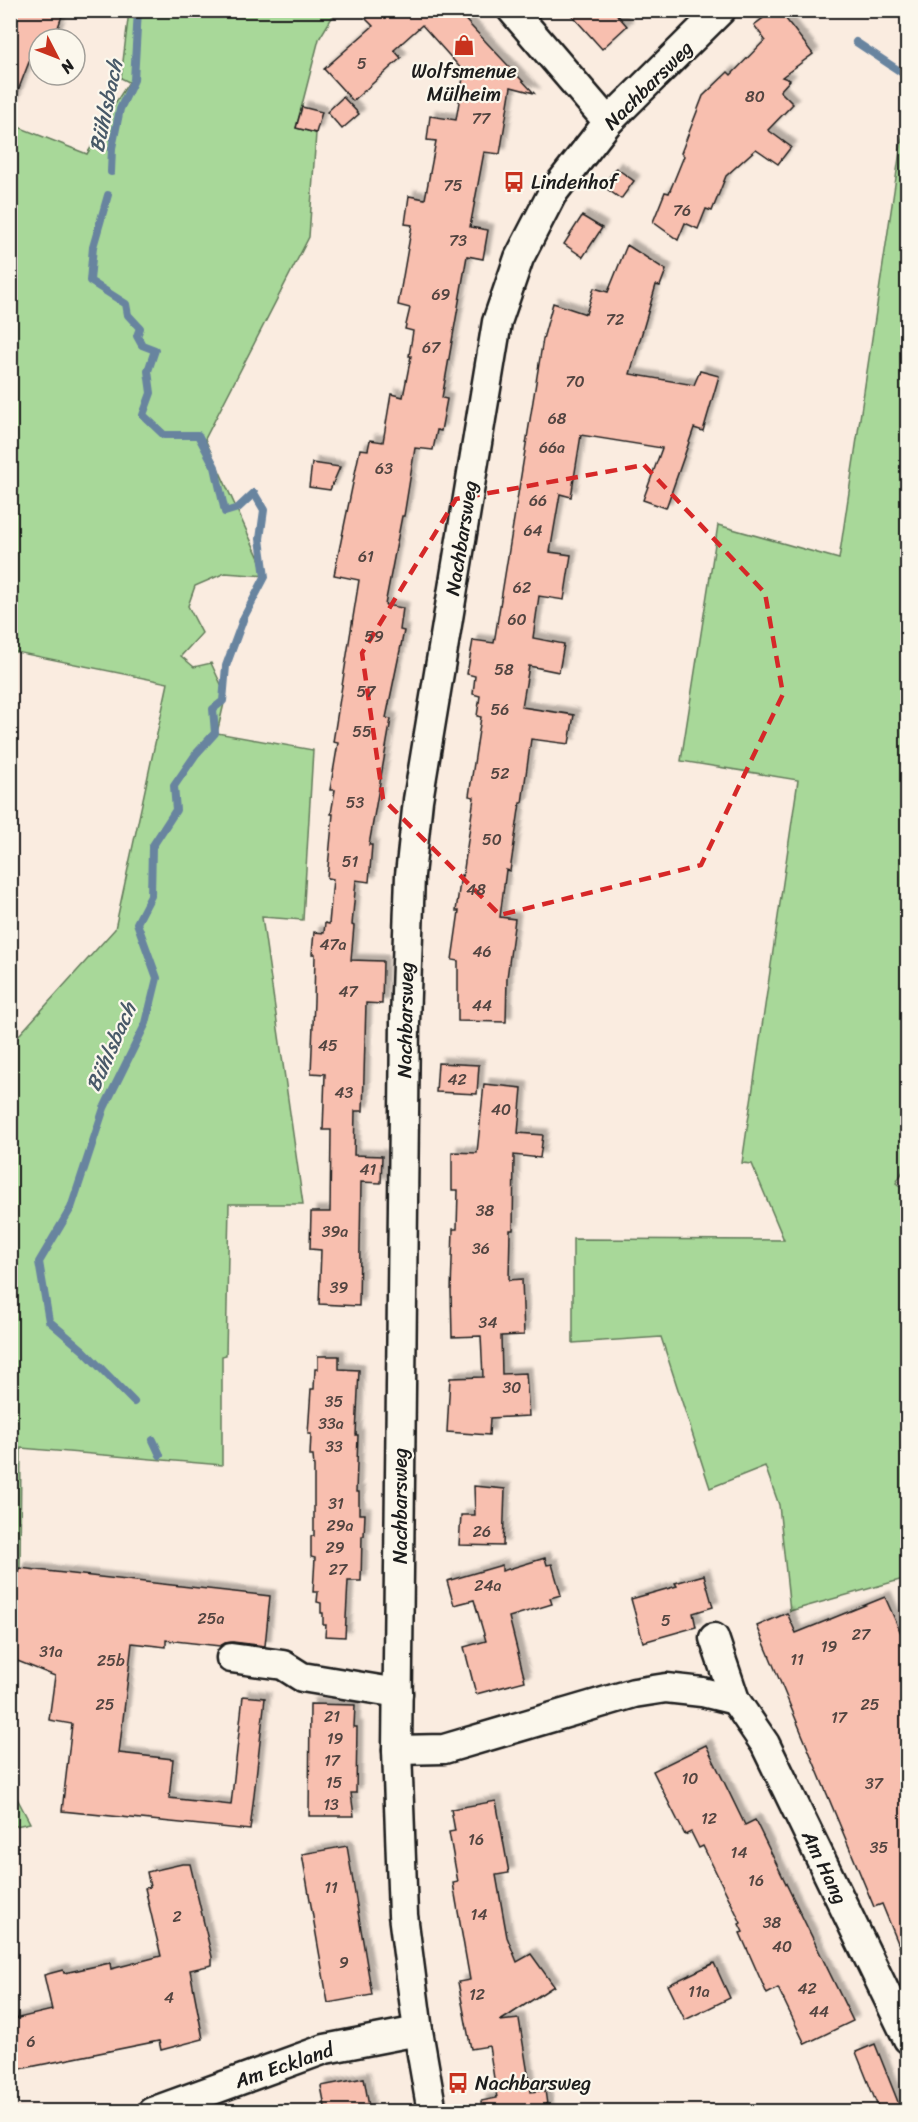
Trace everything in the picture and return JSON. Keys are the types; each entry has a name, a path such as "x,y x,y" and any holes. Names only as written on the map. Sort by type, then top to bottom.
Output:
{"street":[{"path":"512,10 608,123"},
{"name":"Nachbarsweg","path":"432,2112 402,1915 397,1750 405,1022 410,875 418,800 497,322 519,258 546,203 608,123 721,10"},
{"name":"Am Hang","path":"714,1638 735,1700 765,1744 908,2039"},
{"path":"231,1658 283,1665 302,1677 398,1693"},
{"path":"397,1750 444,1749 633,1693 666,1688 702,1692 735,1700"},
{"name":"Am Eckland","path":"152,2112 325,2049 418,2031"}],"highlighted area":[{"path":"644,465 765,593 783,694 701,865 500,915 383,799 362,653 456,499"}],"green space":[{"path":"129,11 336,11 319,39 296,128 316,133 309,237 205,439 267,576 225,573 195,586 188,606 202,633 181,656 194,667 211,663 226,695 217,733 313,750 303,920 262,917 303,1204 229,1204 226,1355 222,1356 222,1465 21,1448 20,1571 11,1582 10,1045 115,929 168,683 11,651 11,124 87,154 109,118 106,117 129,82 121,78"},
{"path":"907,104 908,1163 896,1183 908,1192 907,1578 790,1611 779,1505 765,1466 710,1488 661,1337 573,1343 573,1239 784,1240 752,1164 742,1163 798,780 681,761 718,525 839,559"},
{"path":"11,1787 30,1823 11,1827"}],"building":[{"path":"10,10 64,10 58,27 27,27 27,67 12,106"},
{"path":"376,10 456,10 534,93 511,87 500,154 484,152 470,227 488,230 483,259 467,256 442,398 447,399 441,431 437,430 433,450 415,448 404,516 402,516 385,605 403,608 400,630 404,631 386,718 391,719 369,845 372,845 369,882 356,880 352,925 354,926 351,960 383,961 382,1004 366,1003 363,1111 355,1111 354,1155 382,1156 381,1183 361,1182 359,1306 319,1304 321,1250 310,1249 311,1212 330,1212 331,1130 323,1130 325,1074 311,1073 315,954 312,954 314,932 324,933 325,923 329,924 333,879 327,878 333,814 331,814 335,790 330,790 338,743 333,742 359,580 334,575 360,449 368,450 370,440 383,442 391,394 403,397 413,331 405,329 410,308 398,305 412,225 405,224 409,196 425,199 436,141 427,140 430,116 456,120 464,72 422,25 394,50 401,58 353,101 324,69 373,26 366,19"},
{"path":"567,10 613,10 627,26 602,49"},
{"path":"774,10 779,10 813,54 782,77 790,80 780,91 793,104 768,130 791,147 778,164 756,149 726,176 712,211 706,209 698,229 685,223 678,240 653,222 665,192 669,193 684,156 681,153 703,96 728,72 731,75 765,40 754,25"},
{"path":"343,97 359,114 342,129 327,112"},
{"path":"302,107 322,112 316,133 296,128"},
{"path":"616,168 634,181 621,199 603,186"},
{"path":"582,216 602,228 583,257 564,244"},
{"path":"627,245 666,270 660,286 656,285 630,374 694,385 700,371 719,376 703,431 694,428 666,508 643,500 662,448 581,435 571,497 560,494 550,552 571,555 564,600 539,596 533,638 564,644 559,672 529,666 522,707 574,715 569,744 531,739 510,871 506,870 500,917 515,919 507,978 506,1022 458,1021 458,961 452,960 459,911 456,911 474,797 469,796 481,717 477,716 480,696 473,694 475,676 467,674 473,640 494,643 543,339 553,303 586,314 594,288 608,292"},
{"path":"312,463 340,467 330,490 309,487"},
{"path":"438,1063 479,1065 477,1094 436,1092"},
{"path":"484,1084 522,1088 518,1133 543,1135 540,1158 514,1155 513,1230 510,1230 509,1280 522,1279 524,1335 501,1336 502,1374 526,1373 529,1416 490,1418 489,1435 447,1432 450,1378 483,1377 481,1336 452,1337 451,1291 453,1229 457,1229 458,1190 452,1190 452,1152 477,1153"},
{"path":"318,1356 339,1356 339,1369 359,1370 356,1492 359,1492 359,1514 365,1514 364,1536 362,1536 361,1581 348,1581 345,1637 325,1636 326,1625 323,1625 321,1603 317,1602 318,1592 313,1592 315,1558 311,1557 311,1536 314,1536 314,1467 313,1456 310,1456 311,1434 308,1434 311,1389 314,1389"},
{"path":"474,1486 505,1489 503,1546 459,1545 461,1515 475,1515"},
{"path":"545,1558 547,1565 552,1564 561,1595 550,1598 552,1604 509,1617 525,1681 476,1694 464,1647 486,1641 474,1600 454,1605 447,1581 502,1565 502,1571"},
{"path":"19,1568 270,1596 265,1646 233,1642 220,1646 166,1640 166,1647 132,1643 119,1753 173,1759 169,1798 231,1805 243,1696 265,1698 250,1830 62,1811 72,1724 49,1720 55,1676 10,1658 10,1622"},
{"path":"704,1575 713,1607 693,1613 696,1627 643,1642 631,1599 677,1586 675,1583"},
{"path":"885,1597 908,1649 907,1965 882,1904 874,1907 757,1626 787,1613 796,1633"},
{"path":"310,1704 355,1705 356,1793 351,1793 354,1816 309,1816"},
{"path":"706,1745 745,1825 755,1820 853,2021 805,2044 778,1988 767,1994 740,1933 743,1932 739,1924 741,1923 703,1846 699,1848 691,1832 685,1835 653,1771"},
{"path":"496,1801 509,1873 496,1875 507,1937 517,1962 531,1954 554,1986 500,2021 519,2019 531,2092 545,2090 548,2112 482,2112 481,2101 497,2098 489,2046 471,2049 458,1982 470,1980 453,1883 458,1882 449,1832 455,1831 451,1809"},
{"path":"347,1846 372,1995 328,2003 302,1854"},
{"path":"190,1864 212,1957 212,1965 190,1970 203,2039 161,2050 159,2041 10,2071 10,2020 52,2010 44,1975 110,1963 111,1969 161,1956 145,1888 150,1887 147,1872"},
{"path":"714,1963 730,1998 685,2020 668,1985"},
{"path":"875,2044 902,2112 880,2112 856,2052"},
{"path":"364,2078 370,2112 326,2112 321,2086"}],"waterway":[{"name":"Bühlsbach","path":"111,172 112,148 120,109 134,80 138,10"},
{"name":"Bühlsbach","path":"856,42 904,74 908,74"},
{"name":"Bühlsbach","path":"108,195 93,247 90,281 126,304 128,315 140,328 137,336 142,345 155,350 148,371 151,393 143,415 164,435 198,435 215,467 225,512 238,508 254,493 264,510 260,539 265,577 244,617 226,666 223,701 213,709 215,733 196,754 174,786 176,810 152,847 151,896 137,923 157,978 146,1023 104,1108 71,1208 39,1262 49,1321 84,1351 134,1402"},
{"name":"Bühlsbach","path":"153,1440 160,1455"}],"place":[{"name":"Wolfsmenue Mülheim","path":"464,45"},
{"name":"Lindenhof","path":"514,182"},
{"name":"Nachbarsweg","path":"458,2083"}]}
